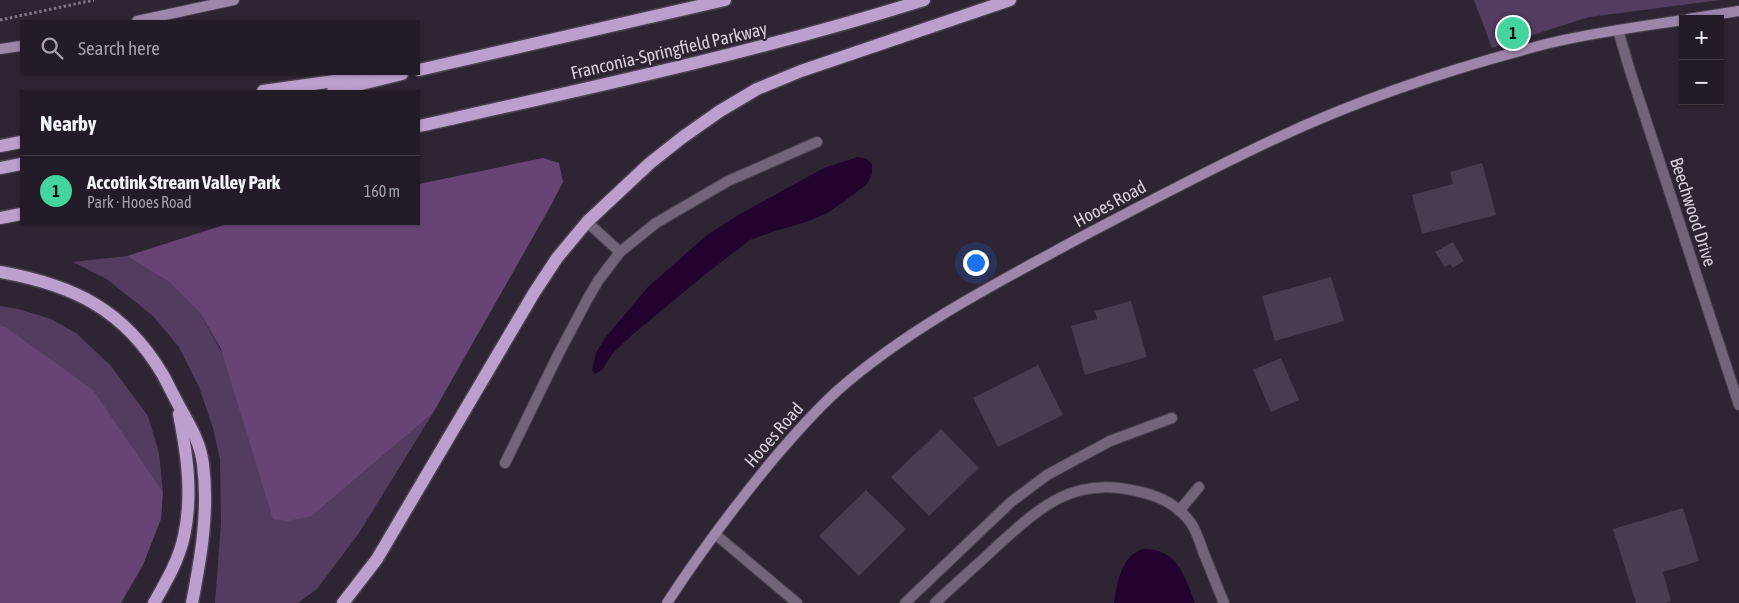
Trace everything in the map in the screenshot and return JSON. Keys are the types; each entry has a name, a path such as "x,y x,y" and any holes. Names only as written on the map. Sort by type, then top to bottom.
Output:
{"main road":[{"name":"Franconia-Springfield Parkway","path":"421,69 725,0"},
{"name":"Franconia-Springfield Parkway","path":"420,126 752,50 924,0"},
{"path":"343,603 377,559 534,292 587,222 624,186 682,136 757,89 842,56 1010,0"},
{"path":"270,90 377,75"},
{"path":"337,90 398,75"},
{"path":"0,146 20,142"},
{"path":"0,168 20,164"},
{"path":"0,218 20,214"},
{"path":"0,272 45,281 90,301 109,312 126,327 154,360 198,440 203,464 203,544 192,603"},
{"path":"154,603 176,562 184,537 188,514 188,469 176,401"}],"street":[{"path":"143,20 234,0"},
{"path":"1714,15 1739,11"},
{"name":"Hooes Road","path":"667,603 740,499 801,426 837,392 871,363 938,318 1037,261 1146,203 1279,137 1374,98 1472,65 1548,44 1679,21"},
{"name":"Beechwood Drive","path":"1618,30 1630,72 1739,404"},
{"path":"0,49 20,46"},
{"path":"505,463 587,300 598,281 620,252 656,223 728,181 817,142"},
{"path":"587,222 620,252"},
{"path":"905,603 1011,502 1040,480 1110,441 1172,418"},
{"path":"1179,511 1199,487"},
{"path":"935,603 1029,517 1062,496 1097,488 1125,489 1156,496 1184,514 1196,531 1224,603"},
{"path":"715,534 797,603"}],"path":[{"path":"0,20 94,0"}],"shaded area":[{"path":"1474,0 1721,0 1589,17 1492,48"},
{"path":"858,157 867,159 872,164 872,174 867,184 827,213 809,221 750,240 632,335 613,353 602,370 595,374 592,370 596,353 605,338 648,287 707,235 740,214 824,168"},
{"path":"543,158 559,163 563,182 433,413 312,516 288,521 273,519 221,349 200,313 169,282 127,256 224,225 420,225 420,184"},
{"path":"127,256 169,282 200,313 312,516 433,413 359,533 317,589 298,603 215,603 221,523 220,459 213,428 199,387 179,347 153,316 108,280 73,262"},
{"path":"0,306 18,309 51,319 76,333 111,366 148,416 159,453 163,492 93,391 6,327 0,325"},
{"path":"0,325 6,327 93,390 163,492 161,519 143,565 121,603 0,603"},
{"path":"1143,549 1164,553 1172,559 1183,574 1195,603 1114,603 1121,571 1130,558"}],"building":[{"path":"1482,163 1496,215 1422,234 1412,195 1453,184 1450,172"},
{"path":"1453,242 1464,261 1453,268 1450,264 1445,267 1435,252"},
{"path":"1331,277 1344,321 1275,341 1262,296"},
{"path":"1131,301 1147,357 1085,375 1071,326 1097,319 1095,311"},
{"path":"1281,358 1299,400 1271,412 1253,370"},
{"path":"1038,365 1063,415 998,447 973,398"},
{"path":"941,429 979,468 929,516 891,477"},
{"path":"866,490 906,529 859,576 819,536"},
{"path":"1683,508 1699,561 1663,572 1671,601 1666,603 1636,603 1613,529"}],"place":[{"name":"Accotink Stream Valley Park","path":"1513,33"}]}
